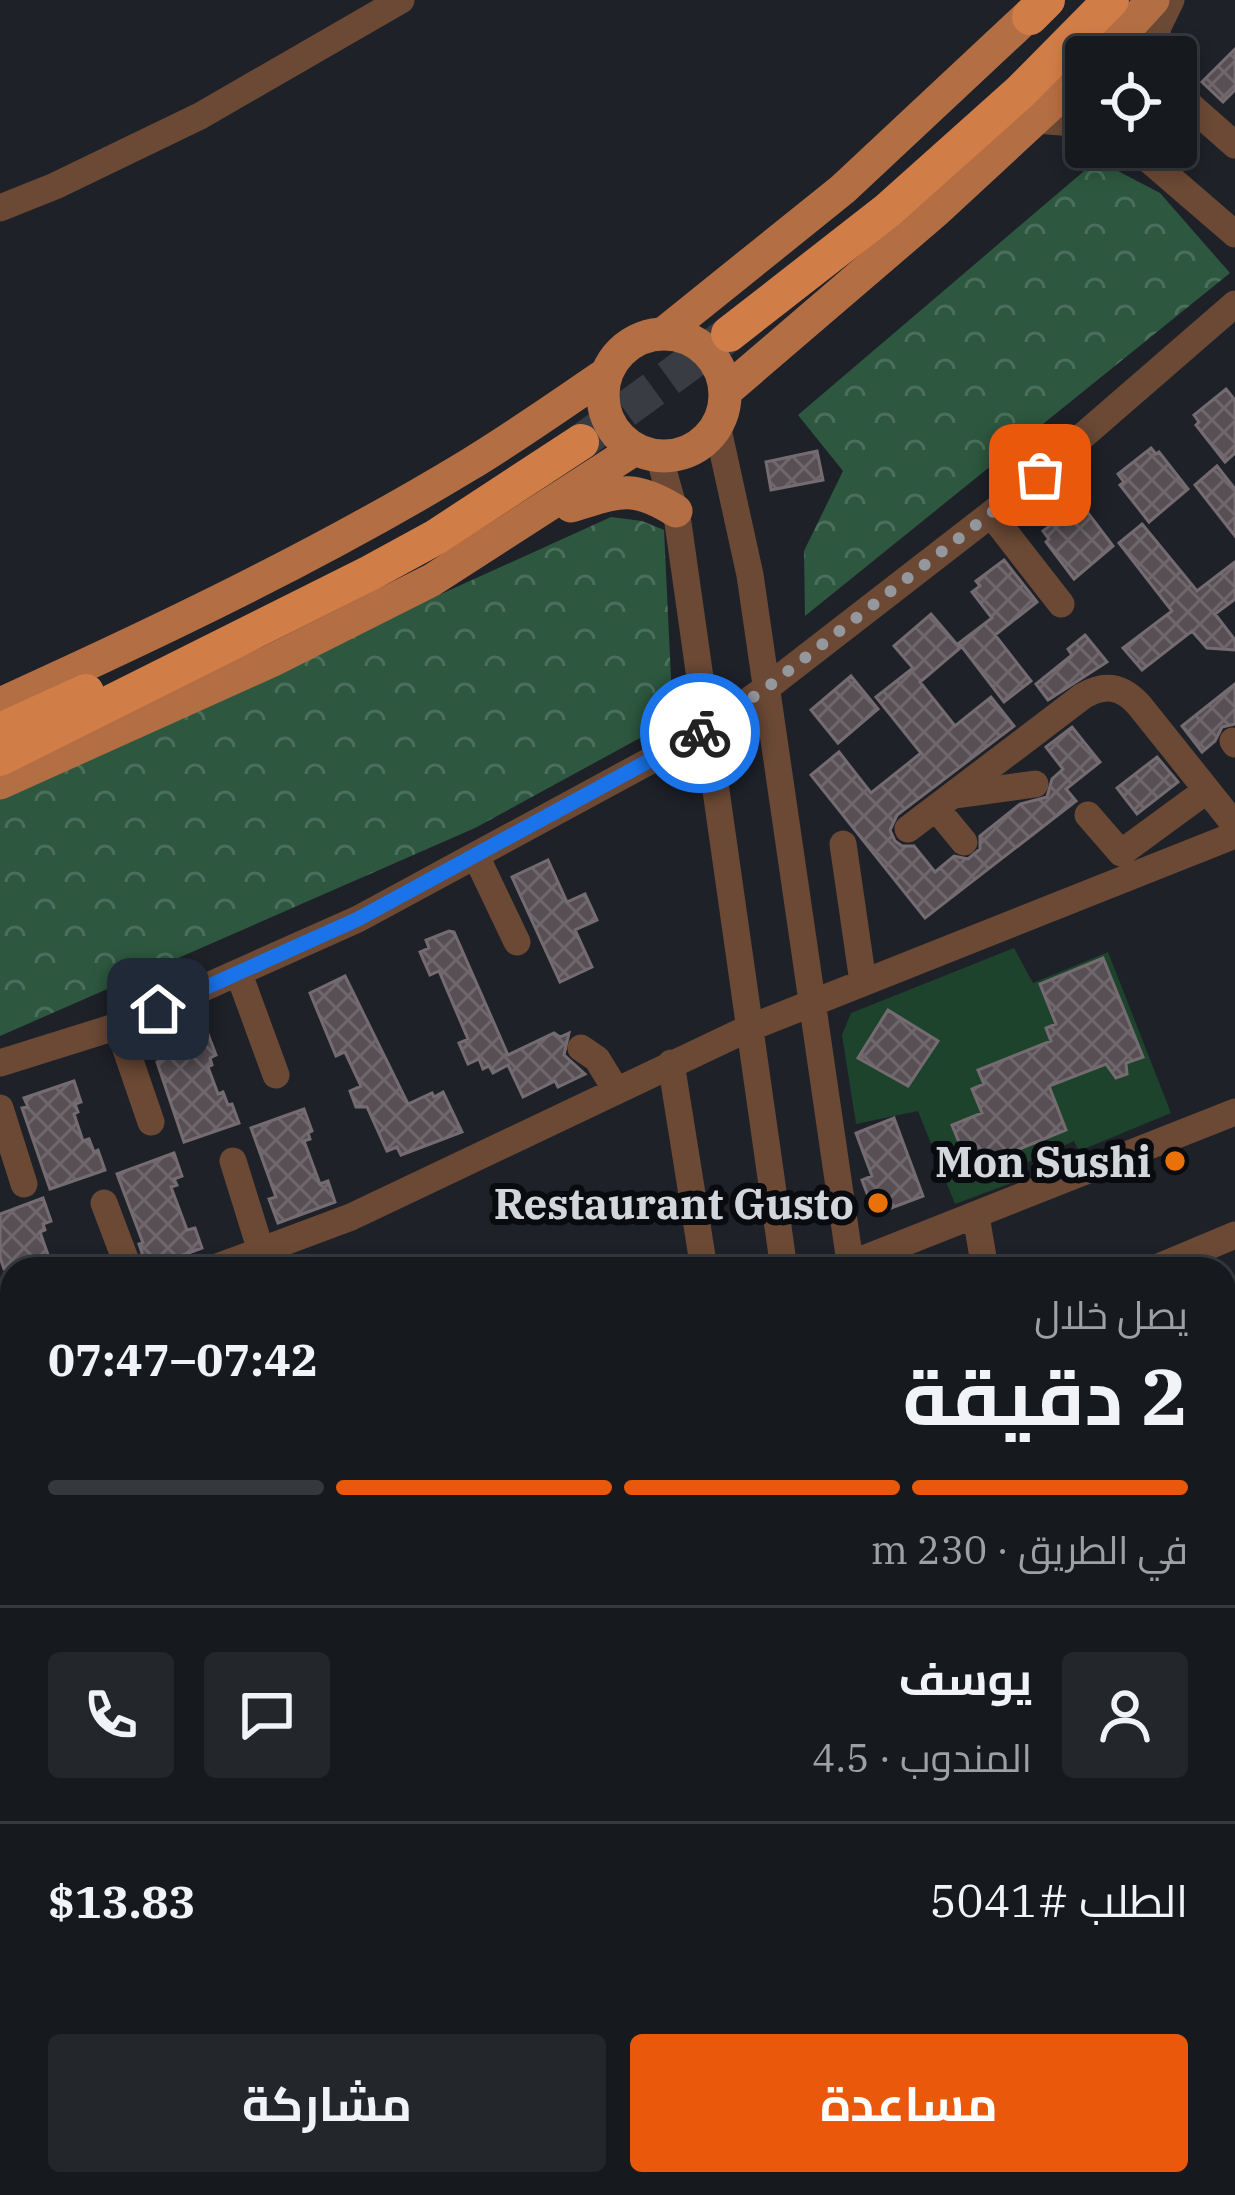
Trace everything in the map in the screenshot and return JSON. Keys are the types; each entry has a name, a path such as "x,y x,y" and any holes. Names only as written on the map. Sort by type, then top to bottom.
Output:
{"highway":[{"path":"1081,0 889,184 722,328 888,210 1020,92 1111,0"},
{"path":"0,731 211,634 577,433 436,537 0,758"}],"main road":[{"path":"1120,36 1153,0"},
{"path":"647,453 618,436 607,417 602,396 616,356 633,341 664,333 843,189 1040,6"},
{"path":"726,391 1065,92"},
{"path":"0,783 253,669 432,580 546,508 647,453 693,449 717,425 726,391 722,373 699,344 664,333"},
{"path":"0,704 244,589 368,524 470,464 606,374"},
{"path":"546,508 563,508 629,490 676,511"}],"street":[{"path":"0,208 200,116 401,0"},
{"path":"1158,36 1171,0"},
{"path":"1197,112 1235,146"},
{"path":"1036,120 1065,122"},
{"path":"1158,168 1235,234"},
{"path":"0,1064 118,1026 358,919 705,730 991,514 1235,304"},
{"path":"717,425 750,575 845,1257"},
{"path":"647,453 676,511 782,1257"},
{"path":"991,514 1061,604"},
{"path":"245,1257 415,1188 747,1029 1235,830 1139,704 1127,692 1111,687 1083,696 908,829"},
{"path":"944,802 1035,784"},
{"path":"1088,815 1121,853 1207,790"},
{"path":"944,802 964,842"},
{"path":"843,844 863,982"},
{"path":"476,856 517,942"},
{"path":"238,974 276,1075"},
{"path":"118,1026 151,1122"},
{"path":"581,1048 597,1060 616,1090"},
{"path":"670,1063 702,1257"},
{"path":"0,1108 23,1184"},
{"path":"871,1257 1235,1112"},
{"path":"232,1161 261,1251"},
{"path":"104,1203 124,1257"},
{"path":"976,1216 983,1257"},
{"path":"1183,1257 1235,1235"}],"green space":[{"path":"1088,168 1112,168 1160,193 1230,273 805,616 804,551 843,471 798,415"},
{"path":"611,517 664,530 673,720 475,828 0,1036 0,794"},
{"path":"1014,948 1033,983 1108,952 1171,1113 1079,1151 1074,1141 1024,1164 1027,1177 955,1204 918,1111 856,1124 842,1035 851,1013"}],"building":[{"path":"1235,49 1235,90 1223,102 1202,82"},
{"path":"1226,389 1235,400 1235,453 1225,462 1196,425 1194,415"},
{"path":"1151,448 1188,489 1149,522 1120,485 1124,482 1118,474"},
{"path":"817,451 823,480 771,490 766,462"},
{"path":"1217,466 1235,489 1235,536 1195,485"},
{"path":"1076,505 1081,512 1085,509 1113,546 1074,579 1043,531"},
{"path":"1142,524 1197,591 1235,562 1235,599 1215,614 1235,640 1235,650 1207,648 1192,631 1142,670 1123,648 1172,611 1119,543"},
{"path":"1004,560 1037,602 995,635 1031,681 1004,702 959,643 992,618 972,592 980,586 976,581"},
{"path":"931,614 960,648 920,682 955,726 991,697 1014,726 897,815 890,830 895,841 914,846 935,872 954,856 968,859 980,849 980,836 1020,804 1047,797 1052,779 1063,769 1046,747 1072,727 1100,762 1066,789 1076,801 925,918 811,775 839,752 871,793 921,753 876,697 913,668 894,646"},
{"path":"1085,635 1107,662 1048,700 1036,684 1072,655 1068,649"},
{"path":"851,676 878,709 838,743 811,710"},
{"path":"1235,684 1235,724 1222,727 1202,752 1182,726"},
{"path":"1157,757 1178,782 1137,814 1117,788"},
{"path":"548,860 567,902 585,894 597,920 575,930 592,967 560,982 512,877"},
{"path":"454,932 508,1055 554,1033 560,1037 569,1033 564,1055 585,1074 558,1087 555,1081 523,1097 508,1065 493,1073 489,1066 483,1069 479,1059 468,1064 459,1043 468,1039 439,971 430,975 420,952 429,948 426,940"},
{"path":"1103,958 1143,1057 1126,1063 1127,1074 1116,1078 1106,1064 1049,1086 1066,1130 970,1169 952,1125 982,1113 972,1089 984,1084 978,1070 1051,1041 1046,1028 1056,1024 1040,984"},
{"path":"345,976 408,1104 443,1092 462,1132 401,1155 397,1147 387,1151 367,1107 356,1107 350,1091 361,1086 345,1052 336,1056 310,993"},
{"path":"888,1010 938,1041 908,1086 858,1058"},
{"path":"208,1034 216,1055 208,1067 218,1094 223,1092 228,1105 232,1104 239,1123 184,1142 157,1062 162,1060 159,1051"},
{"path":"74,1081 81,1102 75,1104 78,1112 74,1114 83,1141 89,1139 94,1152 98,1150 105,1170 50,1189 22,1108 28,1107 24,1098"},
{"path":"304,1109 312,1131 304,1141 320,1184 328,1181 335,1202 278,1223 269,1199 276,1197 251,1128"},
{"path":"894,1118 923,1196 875,1214 862,1180 872,1176 856,1133"},
{"path":"174,1153 182,1176 171,1187 187,1230 195,1228 202,1248 177,1257 143,1257 139,1244 143,1243 117,1174"},
{"path":"43,1198 51,1221 40,1232 49,1257 0,1257 0,1214"}],"tunnel":[{"path":"581,442 729,334"}],"way so far":[{"path":"700,733 765,689 1040,475"}],"place":[{"name":"Mon Sushi","path":"1175,1161"},
{"name":"Restaurant Gusto","path":"878,1203"}],"route":[{"path":"158,1009 358,919 700,733"}]}
